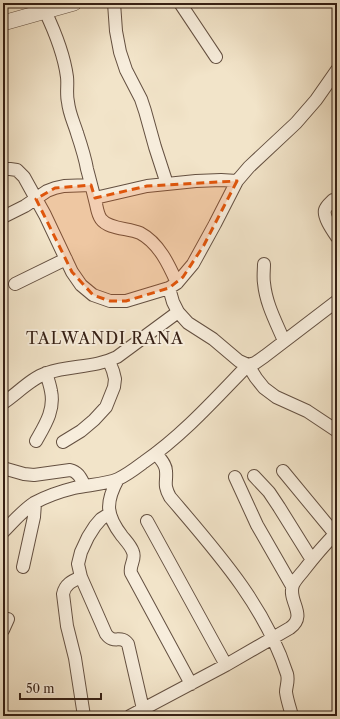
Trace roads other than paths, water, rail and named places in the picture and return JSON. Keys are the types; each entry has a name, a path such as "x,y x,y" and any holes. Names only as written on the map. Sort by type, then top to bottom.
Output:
{"street":[{"path":"3,23 74,3"},
{"path":"114,3 116,31 120,52 126,70 141,99 167,184"},
{"path":"180,3 216,57"},
{"path":"44,11 54,30 61,50 67,78 67,101 83,152 100,218 111,226 127,229 140,234 152,242 162,253 169,265 173,286 173,302 178,312 188,323 213,339 239,361 248,365 264,388 276,397 307,411 337,431"},
{"path":"3,169 17,170 24,177 72,272 81,285 92,295 110,301 126,301 173,286 190,268 215,224 236,181 296,123 316,100 337,70"},
{"path":"95,198 147,186 221,180 236,181"},
{"path":"3,217 25,206 54,188 91,185"},
{"path":"333,200 327,205 325,214 337,237"},
{"path":"15,284 66,259"},
{"path":"264,264 264,282 267,299 284,341"},
{"path":"3,532 35,502 73,488 118,479 131,471 156,453 202,413 248,365 255,363 265,356 337,301"},
{"path":"3,403 32,381 46,373 97,364 117,357 178,312"},
{"path":"63,442 81,431 106,407 114,387 115,379 109,361"},
{"path":"36,441 47,422 52,402 46,373"},
{"path":"156,453 164,464 166,470 165,485 170,497 238,579 272,638 288,678 286,691 292,716"},
{"path":"3,468 24,474 34,475 70,470 76,471 85,486"},
{"path":"283,471 336,533 296,579 292,586"},
{"path":"254,476 269,492 312,560"},
{"path":"130,716 191,684 290,628 295,625 298,620 292,594 292,586 258,525 235,477"},
{"path":"118,479 112,490 109,502 109,514 115,526 133,550 134,560 130,566 131,572 191,684"},
{"path":"23,567 34,517 35,502"},
{"path":"109,514 95,526 88,537 81,552 78,564 81,577 106,634 113,640 123,639 128,644 143,709"},
{"path":"147,521 226,664"},
{"path":"81,577 68,584 64,588 63,594 67,626 75,658 84,716"}],"district":[{"name":"TALWANDI RANA","path":"105,338"}]}
